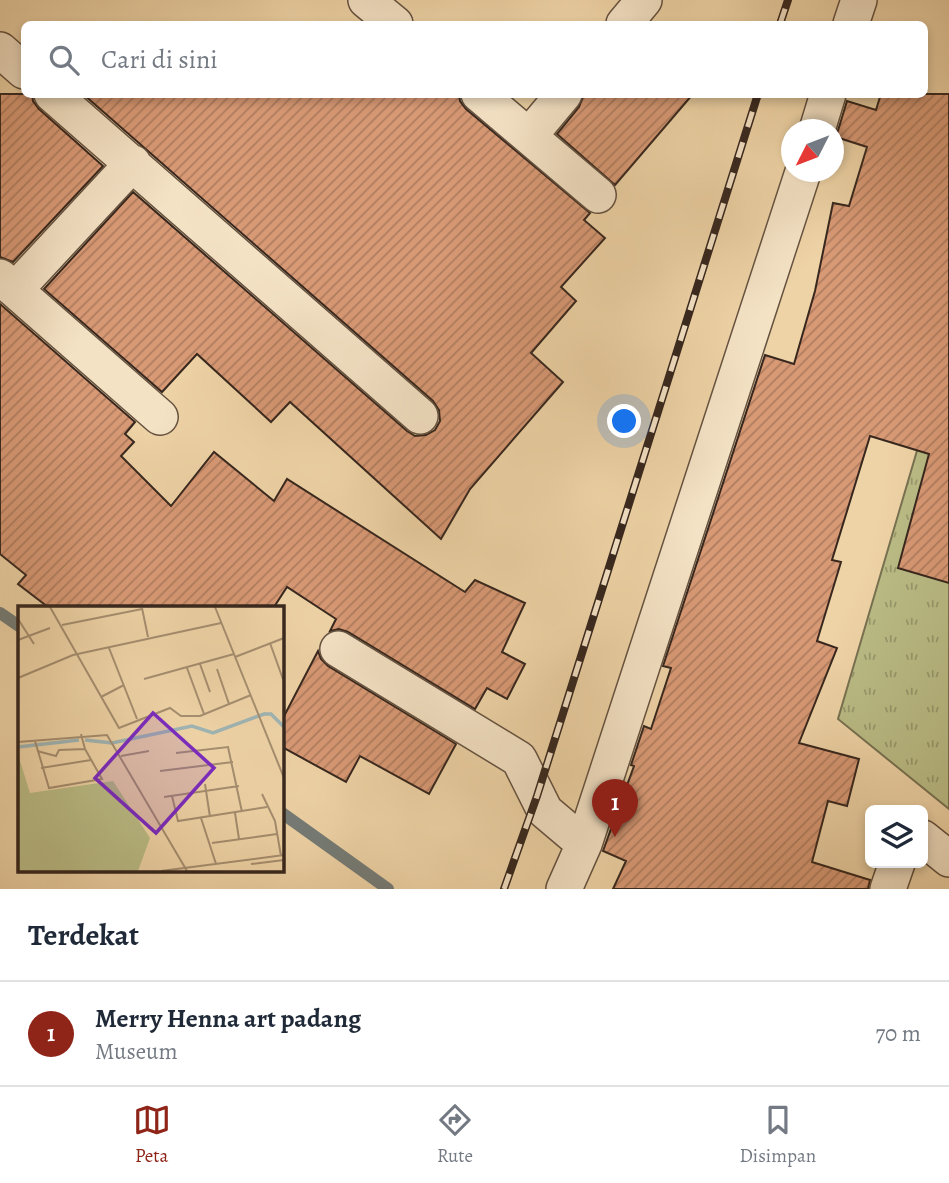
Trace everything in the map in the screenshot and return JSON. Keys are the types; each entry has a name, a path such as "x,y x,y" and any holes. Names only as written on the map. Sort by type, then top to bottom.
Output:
{"street":[{"path":"366,0 391,21"},
{"path":"626,21 644,0"},
{"path":"852,21 859,0"},
{"path":"0,50 21,68"},
{"path":"57,98 420,416"},
{"path":"484,98 598,195"},
{"path":"529,136 561,98"},
{"path":"820,119 827,98"},
{"path":"133,163 8,283 160,417"},
{"path":"564,889 584,844 800,182"},
{"path":"338,649 519,759 545,811 584,844"},
{"path":"928,842 949,859"},
{"path":"888,889 895,868"}],"green space":[{"path":"949,342 949,809 838,719"}],"building":[{"path":"0,94 21,94 21,98 33,98 39,109 103,166 13,262 0,257"},
{"path":"928,94 949,94 949,583 898,568 929,454 870,436 832,560 841,562 817,641 837,648 799,743 859,759 847,806 828,801 812,862 870,880 868,889 613,889 626,861 603,851 634,766 631,765 644,726 651,729 671,668 663,666 765,355 794,364 815,291 833,203 849,206 867,147 844,140 844,119 842,119 847,101 876,110 880,98 928,98"},
{"path":"88,98 460,98 466,109 590,213 584,220 605,238 561,287 576,301 531,353 563,382 470,489 441,539 290,402 271,422 197,354 162,392 44,289 133,192 407,431 415,436 426,435 435,430 440,421 439,410 433,401"},
{"path":"582,98 690,98 615,185 557,134 579,107"},
{"path":"0,304 135,422 125,434 134,442 121,456 171,506 214,452 274,501 287,479 465,592 475,580 525,603 502,652 525,664 507,699 487,688 475,709 348,632 339,629 330,631 336,619 287,587 275,606 47,606 18,584 26,575 0,554"},
{"path":"318,651 328,666 456,744 429,794 360,756 346,782 284,748 284,716"}],"waterway":[{"path":"0,613 18,625"},
{"path":"284,814 388,889"}],"railway":[{"path":"781,21 788,0"},
{"path":"504,889 537,796 757,98"}],"place":[{"name":"Merry Henna art padang","path":"615,837"}]}
